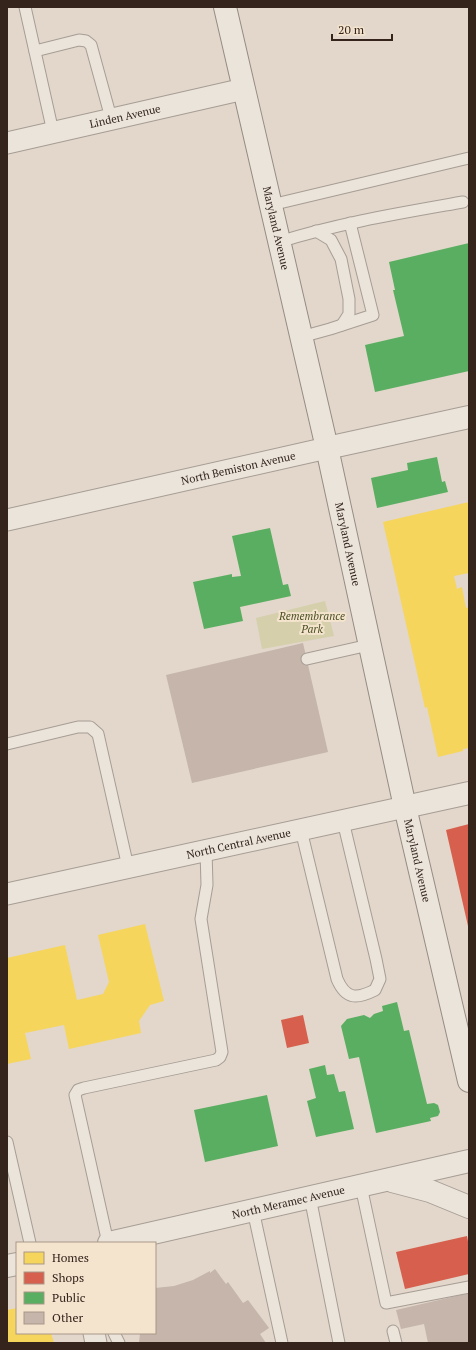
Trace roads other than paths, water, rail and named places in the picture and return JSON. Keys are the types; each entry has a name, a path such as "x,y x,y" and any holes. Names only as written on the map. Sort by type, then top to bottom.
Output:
{"main road":[{"name":"Maryland Avenue","path":"225,7 327,448 405,807 469,1081"},
{"name":"North Bemiston Avenue","path":"327,448 469,417"},
{"name":"North Central Avenue","path":"405,807 469,793"},
{"name":"North Meramec Avenue","path":"112,1242 469,1161"},
{"path":"385,1180 430,1191 469,1207"}],"street":[{"name":"Linden Avenue","path":"7,142 244,89"},
{"name":"North Bemiston Avenue","path":"7,520 327,448"},
{"name":"North Central Avenue","path":"7,894 405,807"}],"lane":[{"path":"25,7 53,132"},
{"path":"35,51 79,40 86,41 91,45 111,118"},
{"path":"271,205 469,158"},
{"path":"279,242 350,223 463,202"},
{"path":"301,337 373,315 350,223"},
{"path":"316,231 331,240 341,259 349,299 349,314 342,325"},
{"path":"307,659 369,645"},
{"path":"7,744 78,728 90,727 98,734 128,867"},
{"path":"301,830 337,979 342,990 351,996 362,996 375,990 380,979 343,821"},
{"path":"108,1242 75,1095 78,1090 84,1088 216,1060 220,1057 222,1052 201,919 207,885 206,851"},
{"path":"7,1142 30,1242"},
{"path":"361,1186 386,1303 469,1287"},
{"path":"310,1197 339,1343"},
{"path":"253,1210 282,1343"},
{"path":"394,1331 396,1343"},
{"path":"114,1334 119,1343"}],"park label":[{"name":"Remembrance Park","path":"312,622"}]}
